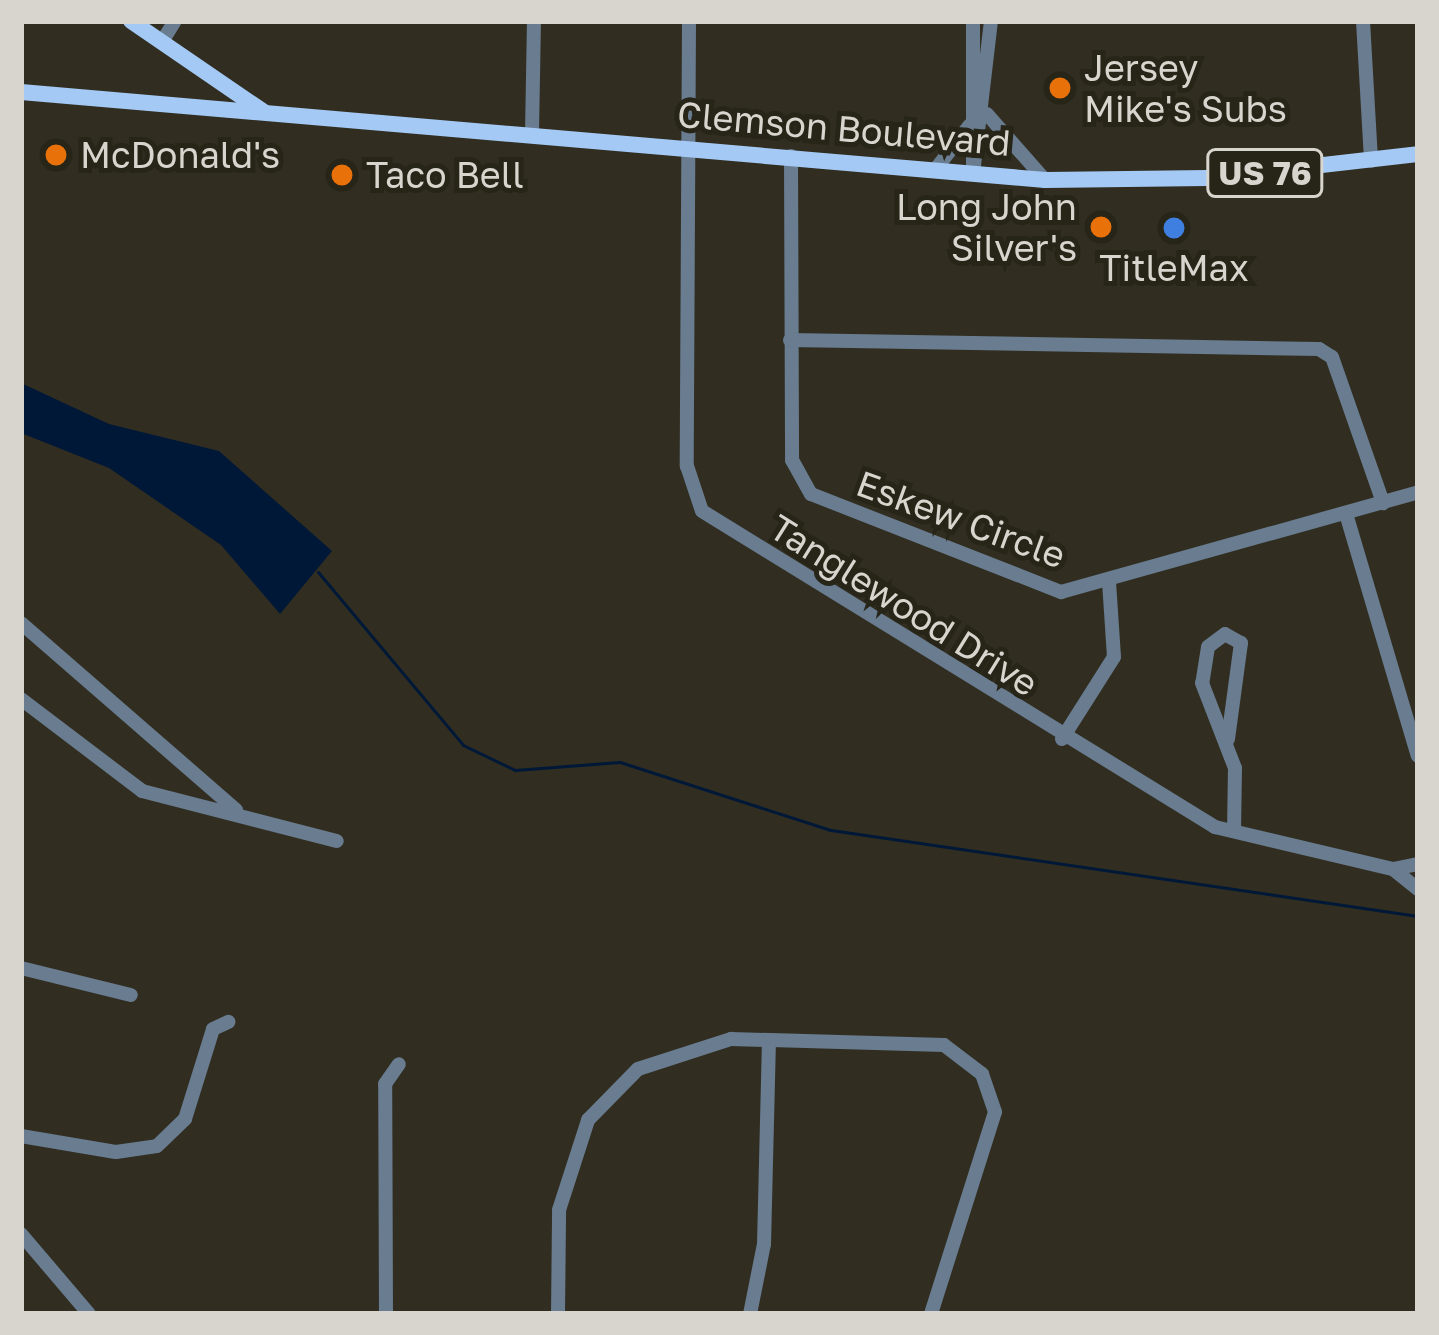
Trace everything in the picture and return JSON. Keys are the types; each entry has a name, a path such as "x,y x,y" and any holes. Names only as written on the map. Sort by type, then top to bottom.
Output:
{"main road":[{"path":"130,21 264,112"},
{"name":"Clemson Boulevard","path":"21,92 684,145 1045,180 1371,161 1418,154"}],"street":[{"path":"163,40 175,21"},
{"path":"532,134 534,21"},
{"path":"684,145 689,21"},
{"path":"973,21 969,126 973,174"},
{"path":"973,174 986,114 991,21"},
{"path":"1363,21 1371,161"},
{"path":"986,114 1045,180"},
{"path":"935,170 969,126"},
{"name":"Tanglewood Drive","path":"684,145 689,492 702,511 1062,739 1234,831 1393,869 1418,864"},
{"name":"Eskew Circle","path":"791,156 792,460 811,494 1061,592 1347,517 1418,492"},
{"path":"790,340 1299,343 1332,357 1383,503"},
{"path":"1347,517 1418,757"},
{"path":"1062,739 1114,658 1109,581"},
{"path":"21,623 236,810"},
{"path":"1228,739 1202,683 1208,647 1225,634 1241,644 1228,739 1234,831"},
{"path":"21,699 142,790 236,810 338,841"},
{"path":"1393,869 1418,889"},
{"path":"21,968 131,994"},
{"path":"21,1136 130,1153 157,1146 185,1119 213,1029 228,1022"},
{"path":"750,1314 764,1244 769,1040"},
{"path":"558,1314 559,1210 588,1120 668,1054 769,1040 944,1045 965,1052 991,1088 989,1141 931,1314"},
{"path":"386,1314 385,1084 399,1064"},
{"path":"21,1234 89,1314"}],"water":[{"path":"21,383 109,424 219,451 332,551 280,614 221,545 109,468 21,433"}],"waterway":[{"path":"318,572 463,745 515,770 620,762 831,830 1418,916"}],"place":[{"name":"Jersey Mike's Subs","path":"1060,88"},
{"name":"McDonald's","path":"56,155"},
{"name":"Taco Bell","path":"342,175"},
{"name":"Long John Silver's","path":"1101,227"},
{"name":"TitleMax","path":"1174,228"}]}
